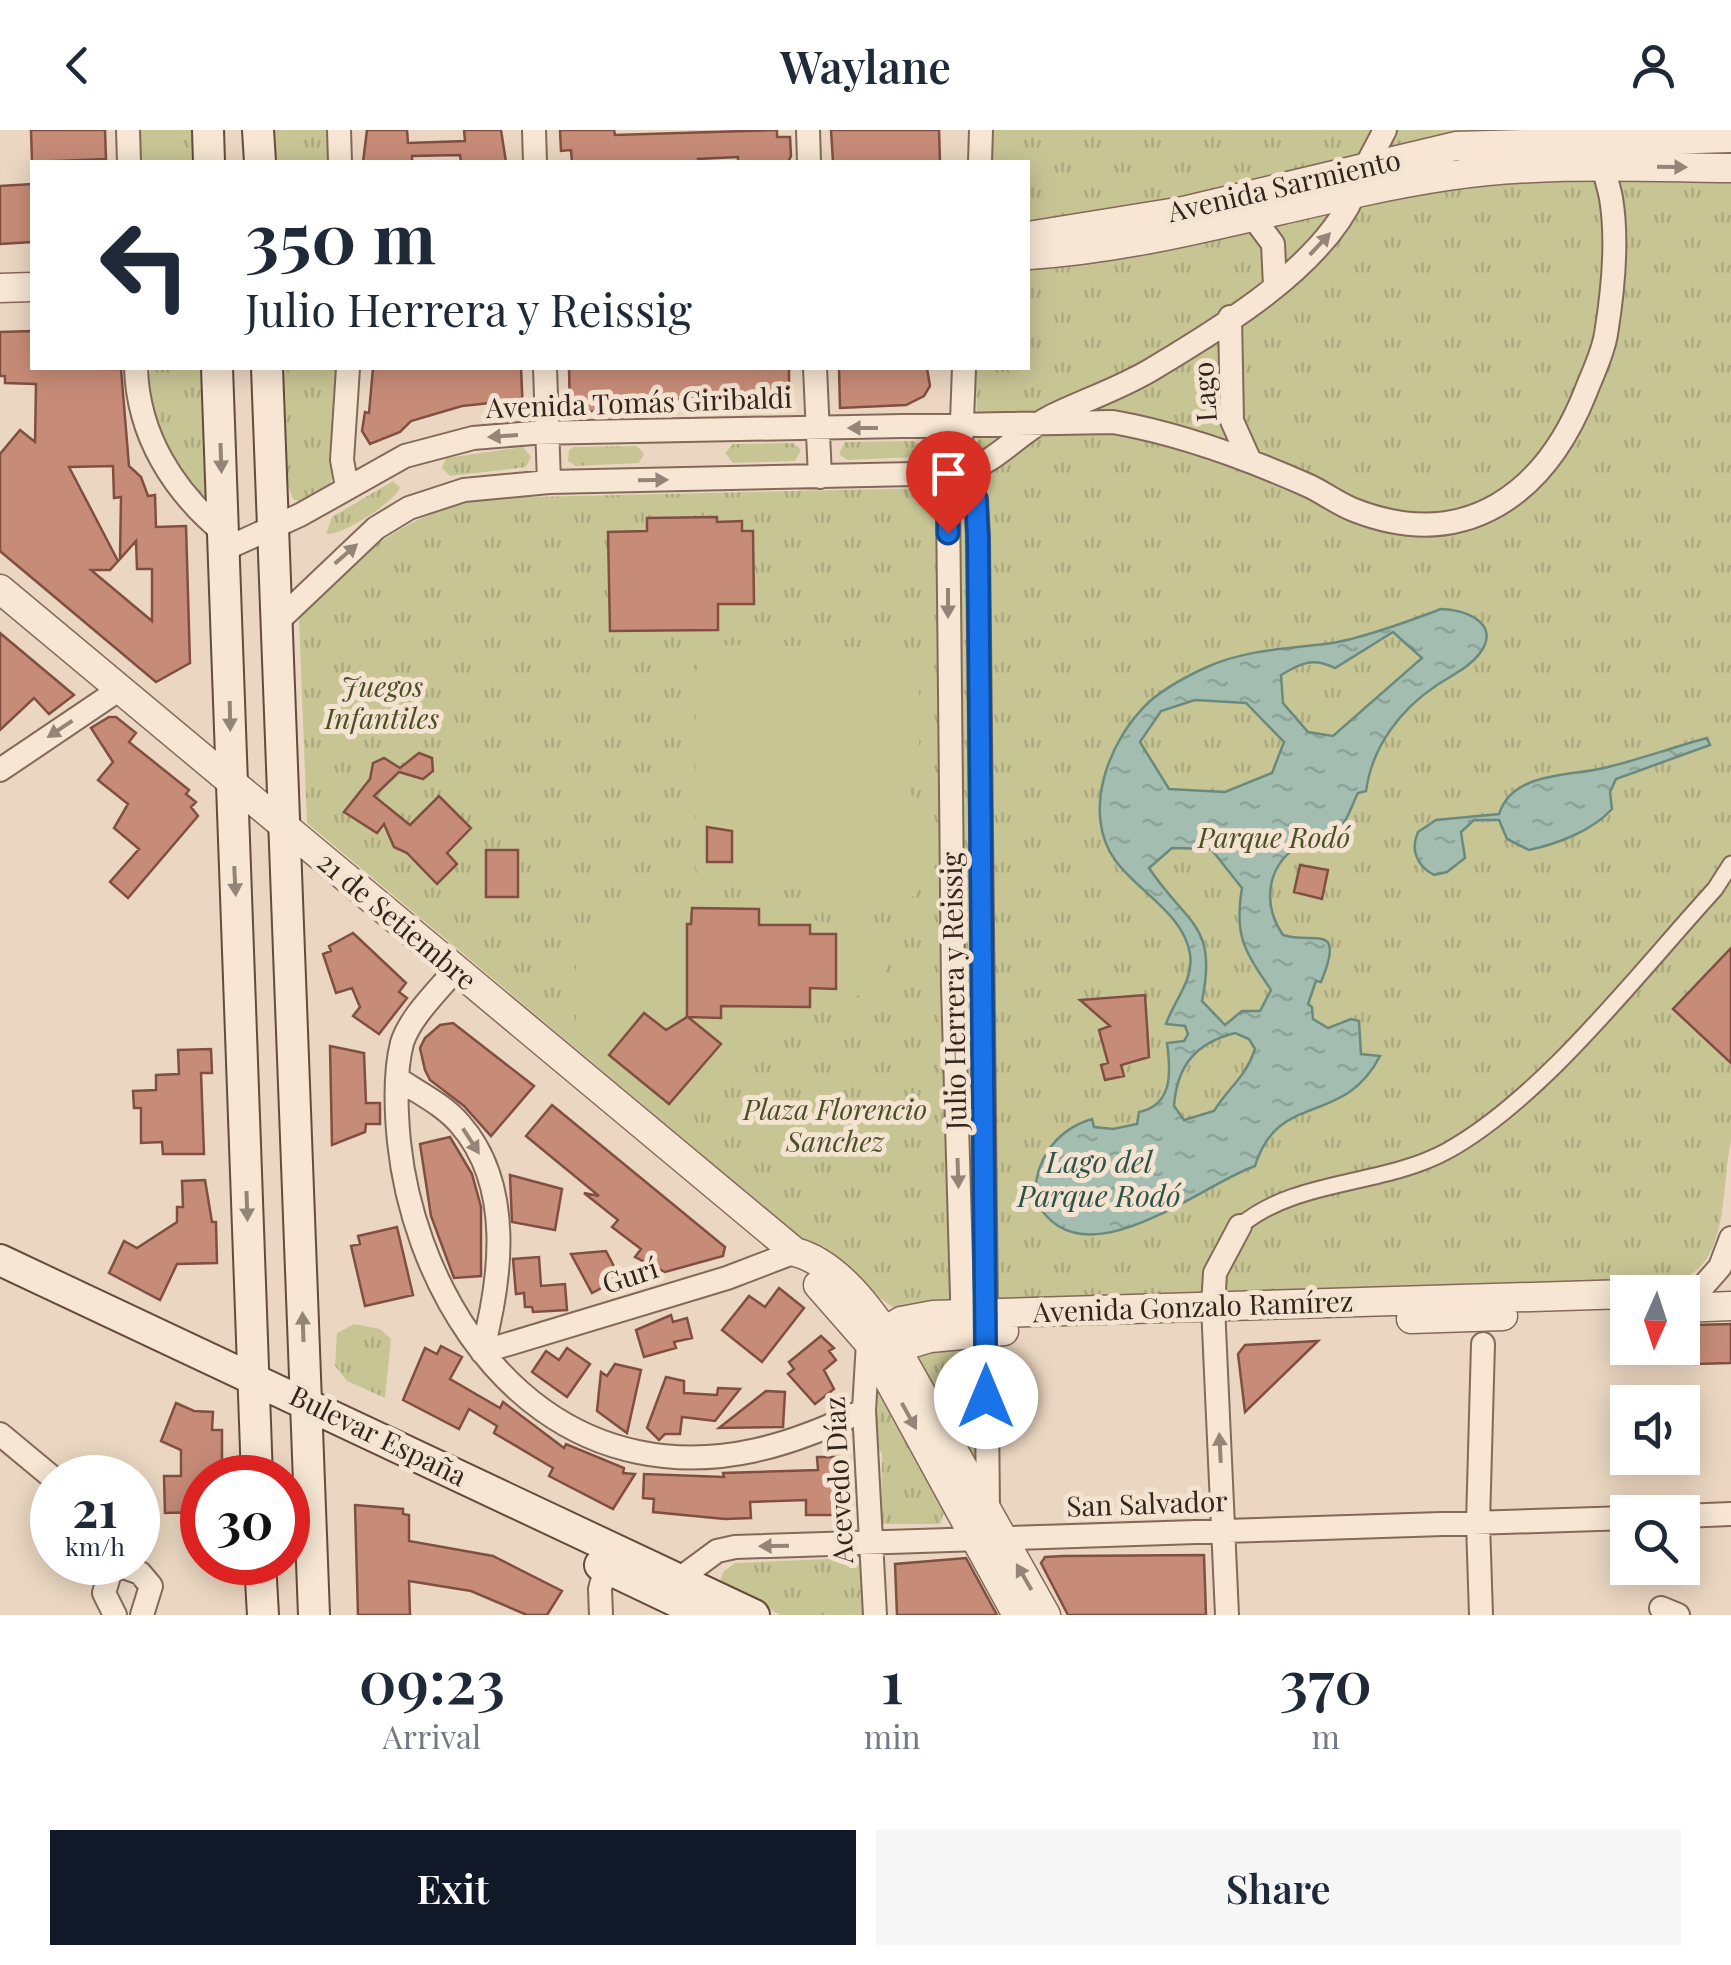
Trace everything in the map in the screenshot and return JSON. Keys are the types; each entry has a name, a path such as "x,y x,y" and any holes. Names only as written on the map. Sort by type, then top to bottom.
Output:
{"main road":[{"path":"208,130 209,160"},
{"path":"258,130 260,160"},
{"path":"217,370 250,1273 289,1435 292,1495 311,1543 314,1615"},
{"path":"264,1455 281,1403 301,1270 268,370"},
{"path":"228,659 278,659"},
{"path":"240,983 290,981"},
{"name":"Bulevar España","path":"0,1260 281,1403 608,1557 705,1615"},
{"path":"250,1273 301,1270"},
{"name":"Bulevar España","path":"0,1282 281,1403"},
{"name":"Bulevar España","path":"608,1557 679,1579 754,1615"},
{"path":"261,1585 262,1615"}],"street":[{"path":"128,130 129,160"},
{"path":"339,130 340,160"},
{"path":"534,130 536,160"},
{"path":"808,130 809,160"},
{"path":"980,160 982,130"},
{"path":"1366,166 1385,130"},
{"name":"Avenida Sarmiento","path":"1602,153 1731,138"},
{"name":"Avenida Sarmiento","path":"1030,255 1143,241 1354,194 1443,152"},
{"name":"Avenida Sarmiento","path":"1030,236 1183,211 1366,166 1443,152 1602,153 1731,168"},
{"name":"Avenida Tomás Giribaldi","path":"224,541 274,528 425,448 473,438 548,433 1113,422 1164,431 1250,461 1353,510 1393,520 1466,520 1488,512 1518,492 1556,452 1606,337 1613,236 1602,153"},
{"path":"277,622 362,540 408,508 464,490 549,482 960,473 995,460 1037,425 1153,370 1275,286 1318,248 1354,194"},
{"path":"1253,217 1272,244 1275,286"},
{"path":"0,288 30,286"},
{"name":"Lago","path":"1230,317 1232,421 1250,461"},
{"path":"136,370 144,417 162,462 224,541"},
{"path":"347,488 342,460 348,370"},
{"path":"545,370 549,482"},
{"path":"815,370 820,477"},
{"name":"Julio Herrera y Reissig","path":"964,370 960,473 948,500 953,985 988,1514"},
{"name":"Julio Herrera y Reissig","path":"960,473 976,499 978,537 974,1323"},
{"name":"21 de Setiembre","path":"0,589 794,1252 800,1268 883,1340 988,1514 990,1540 1046,1615"},
{"path":"0,770 120,689"},
{"path":"1227,1615 1213,1316 1215,1273 1240,1226 1259,1210 1282,1201 1422,1163 1492,1122 1592,1023 1715,890 1731,864"},
{"path":"455,970 404,1038 398,1079 402,1167 416,1230 456,1317 482,1352 513,1384 564,1423 639,1452 719,1456 774,1448 802,1440 864,1410"},
{"path":"398,1079 460,1123 484,1164 499,1236 499,1264 498,1290 482,1352"},
{"path":"1700,1286 1720,1267 1731,1238"},
{"name":"Gurí","path":"482,1352 727,1278 794,1252"},
{"path":"1700,1296 1731,1292"},
{"name":"Avenida Gonzalo Ramírez","path":"1213,1316 1610,1295"},
{"path":"1700,1300 1731,1306"},
{"name":"Avenida Gonzalo Ramírez","path":"883,1340 974,1323 1610,1310"},
{"name":"21 de Setiembre","path":"883,1340 990,1540 1017,1615"},
{"name":"Acevedo Díaz","path":"875,1615 864,1410 883,1340"},
{"path":"1481,1615 1478,1524 1483,1344"},
{"path":"0,1434 30,1459"},
{"path":"1700,1515 1731,1514"},
{"name":"San Salvador","path":"679,1579 718,1551 735,1547 1610,1519"},
{"path":"601,1615 608,1557"},
{"path":"106,1585 104,1593 115,1615"},
{"path":"142,1615 150,1585"}],"green space":[{"path":"139,130 195,130 196,160 141,160"},
{"path":"275,130 331,130 330,160 276,160"},
{"name":"Parque Rodó","path":"991,130 1731,130 1731,1140 1718,1233 1711,1252 1688,1275 1610,1275 1610,1286 894,1308 838,1268 307,823 299,619 339,576 405,527 457,505 486,498 980,487 975,370 1030,370 1030,160 989,160"},
{"path":"151,370 204,370 207,495 201,500 162,438 149,387"},
{"path":"284,370 341,370 339,446 330,486 301,502 293,499 288,486"},
{"path":"914,441 922,448 918,457 847,460 839,454 845,442"},
{"path":"793,443 801,450 795,461 733,463 725,453 733,444"},
{"path":"637,446 644,454 639,463 576,466 568,461 569,450 574,447"},
{"path":"523,447 531,457 526,467 450,476 442,468 446,458"},
{"path":"393,481 400,487 397,493 379,509 343,530 326,534 332,517"},
{"path":"720,645 865,647 919,655 919,763 906,777 907,791 921,803 922,876 914,896 890,904 779,887 710,883 700,878 695,867 696,672 701,656"},
{"path":"691,908 774,911 872,933 884,947 884,978 874,990 816,1010 766,1036 720,1070 685,1106 666,1109 576,1026 576,927 641,912"},
{"path":"354,1324 380,1329 391,1339 385,1398 347,1381 335,1366 337,1333"},
{"path":"977,1345 977,1466 917,1355"},
{"path":"874,1386 944,1512 940,1524 881,1524 882,1454 875,1444"},
{"path":"853,1558 861,1566 864,1615 780,1615 720,1582 723,1572 735,1563"}],"water":[{"name":"Lago del Parque Rodó","path":"1441,609 1469,615 1483,626 1486,642 1480,653 1400,717 1375,759 1366,791 1358,793 1343,823 1292,850 1276,871 1270,896 1283,935 1323,939 1328,943 1328,963 1308,1004 1313,1019 1328,1028 1351,1019 1359,1021 1361,1054 1380,1056 1365,1078 1348,1093 1279,1127 1265,1142 1255,1166 1173,1208 1111,1232 1081,1234 1056,1225 1036,1201 1038,1174 1049,1150 1067,1131 1092,1119 1094,1127 1113,1129 1137,1124 1139,1112 1164,1095 1169,1065 1167,1043 1184,1041 1188,1034 1185,1026 1166,1024 1189,973 1186,940 1169,915 1115,860 1100,820 1104,777 1122,736 1155,697 1221,661 1352,639","holes":["1393,632 1422,658 1333,736 1308,732 1283,703 1281,675 1307,663 1335,668","1195,700 1246,703 1284,742 1272,773 1225,792 1169,789 1140,742 1161,711","1172,848 1211,849 1242,888 1239,919 1243,942 1271,990 1260,1011 1242,1011 1225,1025 1202,1001 1206,976 1202,940 1149,868","1235,1033 1249,1039 1255,1049 1251,1059 1214,1111 1184,1120 1174,1106 1179,1079 1191,1058 1221,1037"]},
{"path":"1707,738 1710,745 1616,779 1610,792 1612,809 1595,824 1562,840 1529,850 1507,839 1499,820 1474,820 1461,832 1465,858 1447,872 1434,875 1417,857 1418,832 1436,820 1499,814 1506,800 1530,782 1608,767"}],"building":[{"path":"31,130 105,130 106,159 32,160"},
{"path":"367,130 407,130 408,143 465,141 464,130 501,130 506,160 461,160 460,155 363,160"},
{"path":"560,130 614,130 615,135 777,130 777,137 790,137 791,156 789,160 572,160 571,150 561,151"},
{"path":"831,130 939,130 940,160 833,160"},
{"path":"30,184 30,242 0,244 0,186"},
{"path":"30,331 30,370 121,370 129,466 141,477 148,496 155,495 156,527 186,526 190,663 156,682 0,551 0,454 20,430 35,442 36,384 5,383 5,376 0,376 0,332","holes":["113,466 114,498 121,497 120,559 136,541 137,569 152,569 152,621 91,570 110,570 118,561 69,467"]},
{"path":"373,370 521,370 523,413 493,415 490,403 462,406 411,421 400,432 370,444 362,431 365,412 369,413"},
{"path":"569,370 789,370 789,402 769,402 769,408 733,408 733,401 716,398 608,403 608,411 570,412"},
{"path":"839,370 927,370 930,386 924,396 906,405 840,408"},
{"path":"717,517 717,522 742,521 742,531 753,531 754,604 718,604 718,630 610,631 608,532 647,531 647,518"},
{"path":"0,633 74,695 49,714 34,698 0,730"},
{"path":"116,717 136,733 129,742 189,790 186,794 196,802 191,807 198,816 128,898 110,882 139,849 114,828 128,804 98,780 113,762 91,728"},
{"path":"419,753 432,758 433,771 423,779 399,772 374,796 410,825 439,796 471,828 447,853 457,864 437,884 407,853 394,847 384,824 377,833 344,812 370,779 373,763 384,758 400,768"},
{"path":"707,827 732,831 732,862 707,862"},
{"path":"486,850 518,850 518,897 486,897"},
{"path":"1300,865 1328,870 1322,899 1294,892"},
{"path":"692,908 759,909 759,925 810,925 810,934 836,934 836,989 810,988 810,1007 721,1006 721,1018 688,1017 721,1044 669,1104 609,1055 644,1013 666,1030 687,1017 687,924 691,924"},
{"path":"353,933 406,983 399,992 407,998 379,1034 353,1016 360,1007 352,988 336,993 323,954 331,951 329,946"},
{"path":"1731,948 1731,1063 1673,1009"},
{"path":"1145,995 1149,1057 1121,1065 1124,1076 1105,1080 1101,1065 1108,1063 1099,1030 1110,1026 1080,1000"},
{"path":"453,1023 534,1086 491,1136 464,1106 430,1080 425,1070 420,1048 425,1038 440,1025"},
{"path":"330,1046 364,1053 366,1103 380,1103 380,1124 366,1124 365,1132 332,1145"},
{"path":"211,1049 212,1073 201,1073 204,1154 163,1154 162,1142 141,1143 141,1108 134,1108 133,1091 156,1090 156,1075 179,1074 178,1050"},
{"path":"552,1105 725,1247 723,1256 665,1272 635,1257 641,1249 612,1227 618,1220 584,1193 599,1196 526,1136"},
{"path":"450,1137 472,1174 481,1207 481,1276 454,1278 431,1216 420,1144"},
{"path":"510,1175 562,1189 555,1230 512,1222"},
{"path":"205,1180 212,1222 216,1222 217,1263 177,1264 160,1300 109,1273 124,1241 137,1248 177,1222 177,1207 183,1207 182,1181"},
{"path":"397,1227 413,1295 365,1306 351,1246 360,1244 358,1236"},
{"path":"606,1251 620,1278 592,1293 571,1254"},
{"path":"539,1257 541,1286 565,1284 567,1310 533,1312 532,1307 525,1307 524,1293 516,1294 513,1259"},
{"path":"779,1288 804,1308 762,1362 722,1330 749,1296 765,1307"},
{"path":"671,1315 673,1322 687,1318 692,1338 674,1342 676,1348 644,1357 636,1330"},
{"path":"1731,1324 1731,1363 1700,1364 1700,1325"},
{"path":"821,1336 834,1348 829,1351 836,1360 824,1370 834,1389 815,1404 788,1374 794,1369 789,1362"},
{"path":"1318,1341 1245,1412 1238,1354 1245,1345"},
{"path":"441,1346 462,1357 450,1379 500,1408 503,1402 564,1448 566,1444 624,1468 623,1473 635,1474 613,1509 549,1476 553,1468 494,1433 497,1426 469,1409 459,1429 403,1400 425,1348 437,1354"},
{"path":"567,1348 590,1364 567,1397 532,1372 546,1351 559,1360"},
{"path":"615,1364 641,1370 627,1433 597,1411 601,1372 607,1376"},
{"path":"666,1377 684,1381 684,1393 717,1395 718,1388 740,1389 715,1421 682,1417 680,1434 665,1434 659,1440 647,1428"},
{"path":"766,1391 785,1392 783,1427 719,1428"},
{"path":"176,1403 194,1411 213,1412 212,1430 222,1430 222,1455 181,1455 181,1450 161,1441"},
{"path":"817,1457 840,1457 841,1504 836,1504 836,1515 806,1515 806,1500 750,1502 751,1518 725,1519 653,1512 654,1499 643,1498 644,1474 724,1477 723,1473 818,1470"},
{"path":"164,1476 180,1476 180,1513 165,1513"},
{"path":"355,1505 403,1509 403,1514 409,1515 409,1541 493,1556 562,1591 547,1615 527,1615 471,1591 409,1581 410,1615 358,1615"},
{"path":"1204,1555 1206,1615 1068,1615 1041,1563 1045,1557 1063,1556"},
{"path":"966,1558 997,1615 897,1615 895,1564"}],"route":[{"path":"948,533 948,500 960,473 976,499 978,537 986,1397"}],"park label":[{"name":"Juegos Infantiles","path":"382,703"},
{"name":"Plaza Florencio Sanchez","path":"835,1126"}]}
